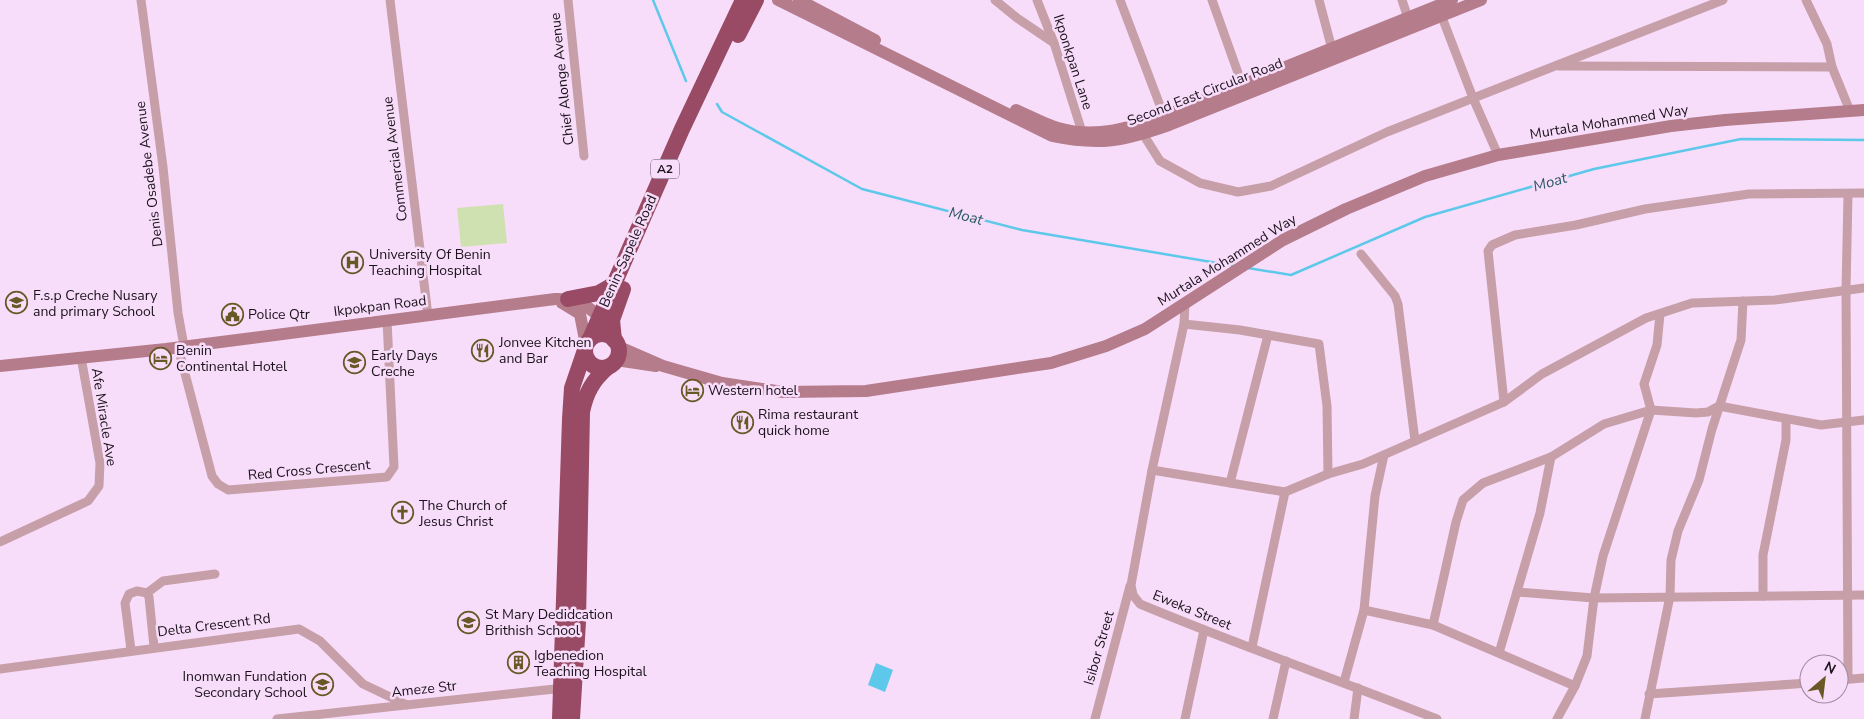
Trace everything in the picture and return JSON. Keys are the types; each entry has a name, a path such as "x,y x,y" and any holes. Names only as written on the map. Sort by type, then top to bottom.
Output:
{"highway":[{"name":"Benin-Sapele Road","path":"587,345 745,0"},
{"name":"Benin-Sapele Road","path":"613,349 617,300 745,0"},
{"path":"562,299 599,292 613,285"},
{"path":"605,335 613,349 602,368 592,365 588,361 587,345 605,335"},
{"name":"A2","path":"572,719 568,688 570,419 572,388 587,345"},
{"name":"A2","path":"560,719 568,688 578,622 582,412 591,385 613,349"}],"street":[{"name":"Denis Osadebe Avenue","path":"141,0 164,167 181,346"},
{"name":"Commercial Avenue","path":"390,0 428,316"},
{"name":"Chief Alonge Avenue","path":"568,0 584,156"},
{"name":"Second East Circular Road","path":"778,0 1052,136 1074,141 1107,142 1143,134 1440,11 1452,0"},
{"name":"Second East Circular Road","path":"799,0 1007,106 1058,128 1082,132 1105,132 1164,116 1408,18 1481,0"},
{"path":"995,0 1016,18 1054,43"},
{"name":"Ikponkpan Lane","path":"1037,0 1054,43 1082,132"},
{"path":"1120,0 1164,116"},
{"path":"1212,0 1242,84"},
{"path":"1318,0 1332,49"},
{"path":"1402,0 1408,18"},
{"path":"1143,134 1160,162 1200,183 1238,192 1271,186 1387,132 1722,0"},
{"path":"1806,0 1827,44 1832,67 1850,111"},
{"path":"1440,11 1473,98 1498,155"},
{"path":"1554,66 1832,67"},
{"name":"Murtala Mohammed Way","path":"613,349 722,383 783,392 866,391 1051,363 1106,346 1145,329 1283,240 1346,208 1425,176 1498,155 1680,125 1753,117 1864,110"},
{"path":"1504,402 1488,251 1492,245 1515,235 1576,225 1645,209 1749,194 1864,193"},
{"path":"1844,654 1847,594 1846,290 1848,194"},
{"path":"1360,254 1395,296 1398,304 1416,441"},
{"path":"1152,470 1285,492 1328,474 1363,464 1504,402 1542,374 1646,318 1692,303 1775,300 1864,288"},
{"name":"Ikpokpan Road","path":"0,366 181,346 562,299"},
{"path":"562,299 579,302 599,316 613,349"},
{"path":"562,299 580,314 587,345"},
{"path":"1645,719 1670,596 1671,560 1678,531 1699,480 1719,406 1741,340 1743,301"},
{"path":"1131,585 1152,470 1184,324 1185,304"},
{"path":"1557,719 1575,686 1587,656 1594,598 1603,556 1651,410 1644,384 1657,345 1660,314"},
{"name":"Red Cross Crescent","path":"181,346 212,476 218,484 228,490 387,478 394,467 387,320"},
{"path":"1184,324 1312,342 1321,346 1327,406 1328,474"},
{"path":"1230,484 1268,335"},
{"name":"Afe Miracle Ave","path":"0,542 88,501 99,486 100,463 81,357"},
{"path":"1433,625 1456,522 1463,500 1483,483 1551,457 1604,424 1651,410 1696,413 1708,412 1719,406 1821,425 1864,420"},
{"path":"1763,596 1763,555 1786,440 1786,419"},
{"path":"1344,682 1364,610 1375,496 1384,455"},
{"path":"1499,653 1540,513 1551,457"},
{"path":"1252,647 1285,492"},
{"path":"148,595 164,581 215,574"},
{"name":"Eweka Street","path":"1131,585 1133,595 1140,604 1438,719"},
{"name":"Isibor Street","path":"1095,719 1131,585"},
{"path":"131,650 126,598 129,594 137,591 148,595"},
{"path":"1517,592 1594,598 1864,595"},
{"path":"148,595 154,647"},
{"path":"1364,610 1433,625 1575,686"},
{"name":"Delta Crescent Rd","path":"0,669 299,629 320,641 363,684 384,696 407,705"},
{"path":"1186,719 1204,630"},
{"path":"1273,719 1286,660"},
{"path":"1849,679 1864,678"},
{"path":"1649,694 1799,684"},
{"name":"Ameze Str","path":"277,719 568,688"},
{"path":"1354,719 1358,688"}],"green space":[{"path":"503,204 507,243 461,247 457,208"}],"water":[{"path":"876,663 893,670 885,692 868,685"}],"waterway":[{"name":"Moat","path":"653,0 686,81"},
{"name":"Moat","path":"717,104 722,112 862,189 1022,230 1235,266"},
{"name":"Moat","path":"1248,268 1291,275 1425,217 1594,169 1741,139 1864,140"}],"place":[{"name":"University Of Benin Teaching Hospital","path":"353,262"},
{"name":"F.s.p Creche Nusary and primary School","path":"17,303"},
{"name":"Police Qtr","path":"232,314"},
{"name":"Jonvee Kitchen and Bar","path":"483,350"},
{"name":"Benin Continental Hotel","path":"160,358"},
{"name":"Early Days Creche","path":"355,363"},
{"name":"Western hotel","path":"692,390"},
{"name":"Rima restaurant quick home","path":"742,422"},
{"name":"The Church of Jesus Christ","path":"403,513"},
{"name":"St Mary Dedidcation Brithish School","path":"469,622"},
{"name":"Igbenedion Teaching Hospital","path":"518,663"},
{"name":"Inomwan Fundation Secondary School","path":"323,684"}]}
